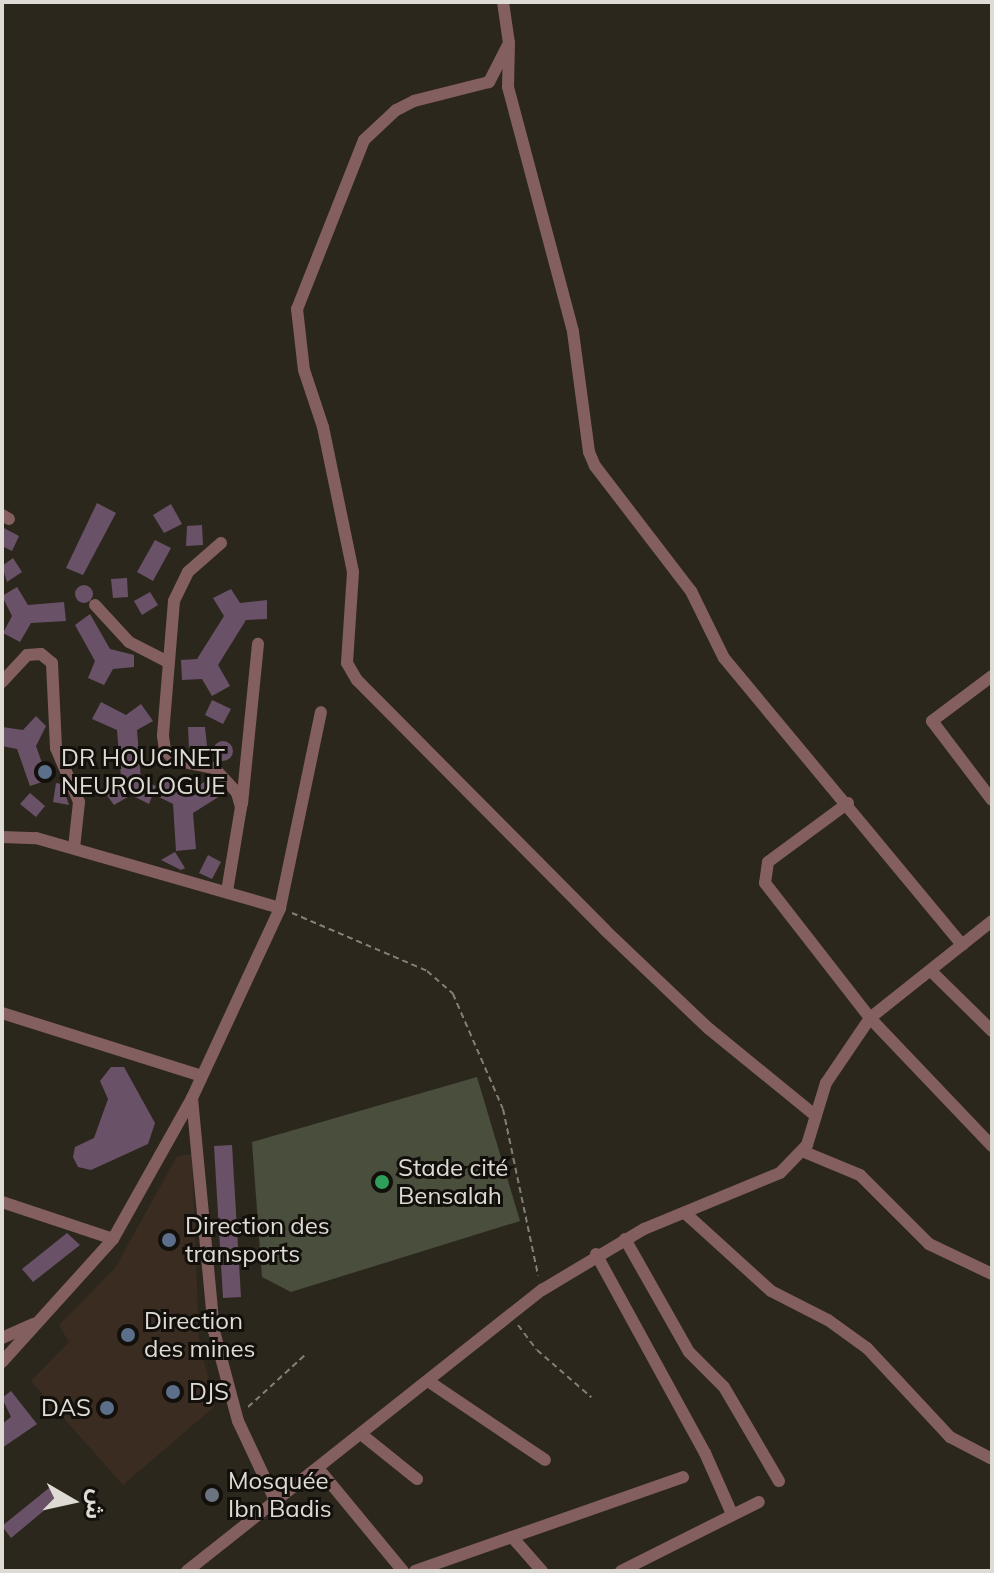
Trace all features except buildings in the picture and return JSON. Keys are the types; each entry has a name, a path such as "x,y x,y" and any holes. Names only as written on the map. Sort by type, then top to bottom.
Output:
{"street":[{"path":"503,2 509,43 508,87 573,332 589,452 691,591 724,658 848,803 962,945"},
{"path":"509,43 489,82 414,101 396,110 364,140 297,309 304,370 323,427 353,572 347,663 357,680 605,930 708,1028 816,1116"},
{"path":"221,543 203,556 182,584 170,618 165,750 174,760 214,768 227,778 241,807"},
{"path":"95,605 129,642 166,661"},
{"path":"227,892 241,807 258,644"},
{"path":"2,682 27,655 41,654 52,663 56,748 79,802 74,848"},
{"path":"992,676 932,721 992,800"},
{"path":"2,1362 21,1347 34,1324 113,1239 192,1098 199,1075 280,908 321,712"},
{"path":"848,803 768,862 763,874 765,883 870,1018 992,1146"},
{"path":"2,837 74,848 280,908"},
{"path":"187,1571 203,1566 276,1502 542,1290 596,1254 625,1239 767,1182 802,1151 826,1083 870,1018 932,972 992,921"},
{"path":"932,972 992,1031"},
{"path":"2,1013 199,1075"},
{"path":"192,1098 214,1331 238,1421 276,1502"},
{"path":"802,1151 860,1175 929,1244 992,1274"},
{"path":"2,1202 113,1239"},
{"path":"685,1213 761,1283 867,1348 950,1437 992,1459"},
{"path":"625,1239 689,1352 724,1387 779,1481"},
{"path":"596,1254 705,1453 732,1514"},
{"path":"2,1338 34,1324"},
{"path":"428,1381 545,1460"},
{"path":"361,1434 417,1479"},
{"path":"318,1468 403,1571"},
{"path":"415,1571 683,1477"},
{"path":"621,1571 759,1502"},
{"path":"512,1537 542,1571"}],"path":[{"path":"280,908 427,971 453,994 503,1109 542,1290"},
{"path":"510,1314 537,1350 591,1397"},
{"path":"238,1421 258,1393 306,1354"}],"shaded area":[{"path":"192,1154 199,1340 215,1406 123,1485 31,1381 69,1342 59,1325 115,1268 177,1156"}],"green space":[{"name":"Stade cité Bensalah","path":"477,1077 520,1221 291,1292 262,1277 252,1142"}],"place":[{"name":"DR HOUCINET NEUROLOGUE","path":"45,772"},
{"name":"Stade cité Bensalah","path":"382,1182"},
{"name":"Direction des transports","path":"169,1240"},
{"name":"Direction des mines","path":"128,1335"},
{"name":"DJS","path":"173,1392"},
{"name":"DAS","path":"107,1408"},
{"name":"Mosquée Ibn Badis","path":"212,1495"}]}
